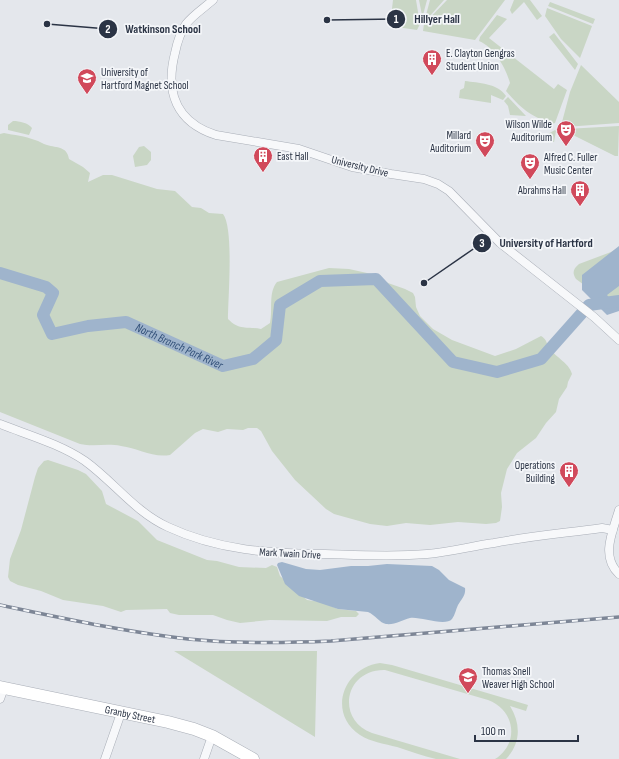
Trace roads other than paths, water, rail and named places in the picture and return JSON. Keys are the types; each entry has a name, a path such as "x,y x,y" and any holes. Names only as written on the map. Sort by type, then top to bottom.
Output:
{"main road":[{"name":"Granby Street","path":"1,691 168,722 194,729 212,736 254,759"}],"street":[{"name":"University Drive","path":"213,0 194,16 185,26 176,48 172,67 171,79 174,98 180,110 192,124 203,131 216,135 299,149 352,167 434,182 449,191 500,243 594,317 619,340"},
{"name":"Mark Twain Drive","path":"0,424 77,456 103,475 137,507 161,524 185,534 247,550 286,554 414,555 438,553 517,539 602,528 613,530"},
{"path":"619,510 609,548 611,564 619,574"},
{"path":"105,759 121,713"},
{"path":"204,759 212,736"}],"water":[{"path":"619,246 619,286 607,295 612,301 619,298 619,311 607,315 582,290 582,275"},
{"path":"282,562 306,569 320,570 351,566 387,564 432,566 439,570 449,580 465,588 465,593 452,619 449,621 438,622 410,618 392,624 386,624 368,612 338,609 299,596 285,584 277,565 278,563"}],"waterway":[{"name":"North Branch Park River","path":"0,273 46,287 53,293 43,315 52,334 88,326 126,322 223,366 253,359 276,340 280,305 320,281 376,279 453,362 497,372 541,359 589,305 619,301"}],"railway":[{"path":"0,605 141,633 206,641 278,643 331,641 619,617"}],"place":[{"name":"Hillyer Hall","path":"327,20"},
{"name":"Watkinson School","path":"47,24"},
{"name":"E. Clayton Gengras Student Union","path":"432,76"},
{"name":"University of Hartford Magnet School","path":"87,95"},
{"name":"Wilson Wilde Auditorium","path":"566,147"},
{"name":"Millard Auditorium","path":"485,158"},
{"name":"East Hall","path":"263,173"},
{"name":"Alfred C. Fuller Music Center","path":"530,180"},
{"name":"Abrahms Hall","path":"580,207"},
{"name":"University of Hartford","path":"424,283"},
{"name":"Operations Building","path":"569,488"},
{"name":"Thomas Snell Weaver High School","path":"468,694"}]}
